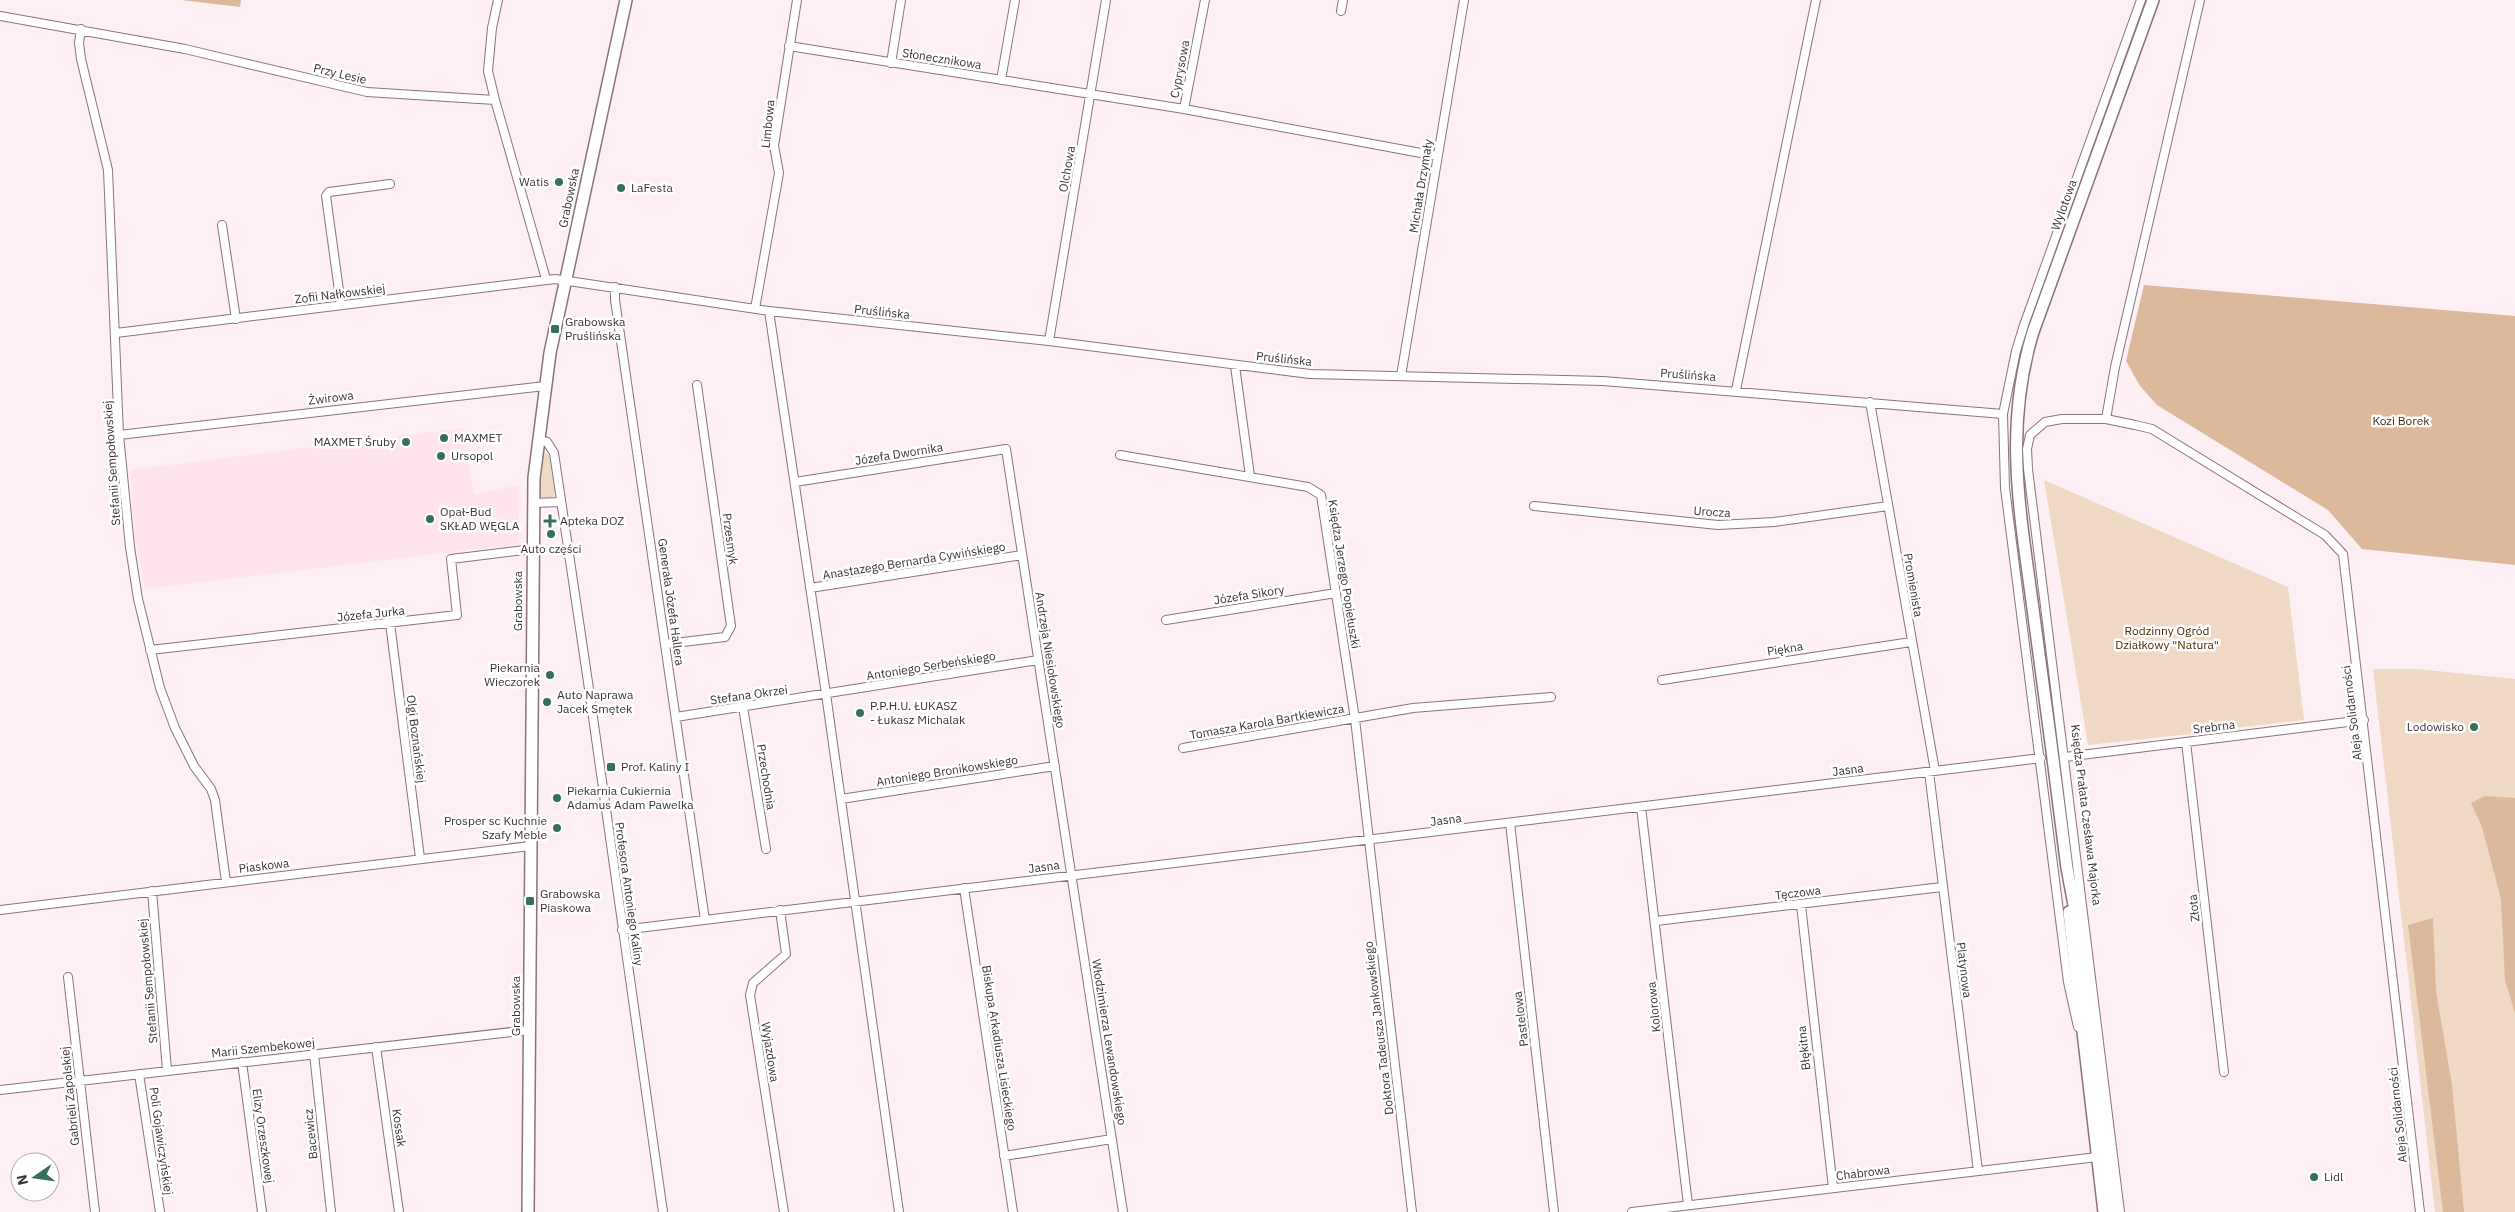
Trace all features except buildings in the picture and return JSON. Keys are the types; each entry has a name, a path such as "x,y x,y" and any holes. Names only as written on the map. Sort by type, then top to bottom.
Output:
{"street":[{"path":"498,0 492,28 488,71 546,279"},
{"name":"Grabowska","path":"528,1212 532,549 533,503 538,440 545,386 566,280 626,0"},
{"name":"Limbowa","path":"755,309 779,173 774,146 797,0"},
{"path":"891,63 901,0"},
{"path":"1001,80 1015,0"},
{"name":"Olchowa","path":"1049,341 1106,0"},
{"name":"Cyprysowa","path":"1091,95 1184,109 1205,0"},
{"path":"1341,11 1342,0"},
{"name":"Michała Drzymały","path":"1401,376 1464,0"},
{"path":"1736,390 1816,0"},
{"name":"Wylotowa","path":"2003,414 2016,351 2024,325 2141,0"},
{"name":"Wylotowa","path":"2015,424 2021,377 2033,332 2153,0"},
{"path":"2106,419 2115,367 2200,0"},
{"name":"Przy Lesie","path":"0,16 81,29 184,49 367,92 495,100"},
{"name":"Stefanii Sempołowskiej","path":"81,29 79,42 81,59 108,170 120,435 130,547 150,650 175,728 194,766 211,789 215,800 226,882"},
{"name":"Słonecznikowa","path":"789,46 1091,95"},
{"path":"1184,109 1438,156"},
{"path":"341,305 326,196 329,192 390,184"},
{"path":"222,225 236,319"},
{"name":"Zofii Nałkowskiej","path":"116,333 546,279 566,280"},
{"name":"Pruślińska","path":"566,280 769,311 1049,341 1234,366 1310,374 1543,378 1736,390 2003,414"},
{"name":"Generała Józefa Hallera","path":"615,287 615,300 705,920"},
{"path":"769,311 826,694 899,1212"},
{"path":"1234,366 1250,476"},
{"name":"Przesmyk","path":"666,644 725,637 731,626 697,385"},
{"name":"Żwirowa","path":"120,435 522,387 545,386"},
{"name":"Promienista","path":"1870,402 1932,772"},
{"name":"Księdza Prałata Czesława Majorka","path":"2003,414 2005,488 2068,982 2083,1044"},
{"name":"Aleja Solidarności","path":"2039,425 2053,419 2106,419 2152,430 2325,535 2339,547 2346,562 2420,1212"},
{"name":"Księdza Prałata Czesława Majorka","path":"2015,424 2018,496 2067,868 2078,926 2112,1212"},
{"name":"Księdza Prałata Czesława Majorka","path":"2039,425 2028,440 2028,469 2068,777 2120,1212"},
{"name":"Profesora Antoniego Kaliny","path":"538,440 546,442 554,453 663,1212"},
{"name":"Józefa Dwornika","path":"795,482 1006,449"},
{"name":"Andrzeja Niesiołowskiego","path":"1006,449 1072,875"},
{"name":"Księdza Jerzego Popiełuszki","path":"1120,455 1308,487 1321,495 1355,719 1369,840"},
{"path":"533,503 561,502"},
{"name":"Urocza","path":"1534,506 1718,525 1774,522 1888,506"},
{"name":"Józefa Jurka","path":"150,650 457,615 451,559 532,549"},
{"name":"Anastazego Bernarda Cywińskiego","path":"810,588 1022,555"},
{"name":"Józefa Sikory","path":"1166,620 1336,593"},
{"name":"Olgi Boznańskiej","path":"390,623 420,858"},
{"name":"Piękna","path":"1662,680 1911,642"},
{"name":"Antoniego Serbeńskiego","path":"826,694 1038,660"},
{"name":"Stefana Okrzei","path":"676,717 826,694"},
{"path":"1355,719 1443,704 1550,697"},
{"name":"Przechodnia","path":"743,707 766,850"},
{"name":"Tomasza Karola Bartkiewicza","path":"1183,748 1355,719"},
{"name":"Srebrna","path":"2065,757 2364,720"},
{"name":"Złota","path":"2186,742 2224,1072"},
{"name":"Jasna","path":"622,930 2040,758"},
{"name":"Antoniego Bronikowskiego","path":"841,799 1055,766"},
{"name":"Platynowa","path":"1932,772 1942,888 1978,1171"},
{"name":"Kolorowa","path":"1641,807 1656,921 1688,1206"},
{"name":"Pastelowa","path":"1510,823 1554,1212"},
{"name":"Doktora Tadeusza Jankowskiego","path":"1369,840 1412,1212"},
{"name":"Piaskowa","path":"0,910 530,846"},
{"name":"Księdza Prałata Czesława Majorka","path":"2067,868 2067,894 2083,1044 2104,1212"},
{"name":"Włodzimierza Lewandowskiego","path":"1072,875 1123,1212"},
{"name":"Biskupa Arkadiusza Lisieckiego","path":"964,888 1013,1212"},
{"name":"Tęczowa","path":"1656,921 1942,888"},
{"name":"Stefanii Sempołowskiej","path":"152,891 167,1070"},
{"name":"Błękitna","path":"1801,904 1833,1188"},
{"name":"Wyjazdowa","path":"780,910 786,954 753,982 750,995 784,1212"},
{"name":"Gabrieli Zapolskiej","path":"68,977 95,1212"},
{"name":"Marii Szembekowej","path":"0,1090 529,1030"},
{"name":"Kossak","path":"376,1047 399,1212"},
{"name":"Bacewicz","path":"314,1054 331,1212"},
{"name":"Elizy Orzeszkowej","path":"242,1062 262,1212"},
{"name":"Poli Gojawiczyńskiej","path":"139,1074 160,1212"},
{"path":"1004,1156 1112,1139"},
{"name":"Chabrowa","path":"1632,1212 2097,1157"}],"shaded area":[{"path":"463,428 474,494 519,485 519,544 145,589 135,540 130,470"}],"green space":[{"path":"181,0 241,0 240,7"},
{"name":"Kozi Borek","path":"2144,285 2515,316 2515,565 2362,549 2328,510 2157,405 2140,386 2126,361"},
{"path":"544,452 549,455 555,494 552,497 542,498 539,495 542,455"},
{"name":"Rodzinny Ogród Działkowy \"Natura\"","path":"2044,480 2288,587 2304,720 2201,732 2200,729 2192,730 2191,734 2088,745"},
{"path":"2373,669 2417,669 2515,679 2515,1212 2435,1212"},
{"path":"2485,796 2515,798 2515,1013 2505,980 2501,899 2482,827 2471,803"},
{"path":"2433,918 2436,991 2452,1085 2464,1212 2443,1212 2408,925"}],"place":[{"name":"Watis","path":"559,182"},
{"name":"LaFesta","path":"621,188"},
{"name":"Grabowska Pruślińska","path":"555,329"},
{"name":"MAXMET","path":"444,438"},
{"name":"MAXMET Śruby","path":"406,442"},
{"name":"Ursopol","path":"441,456"},
{"name":"Opał-Bud SKŁAD WĘGLA","path":"430,519"},
{"name":"Apteka DOZ","path":"550,521"},
{"name":"Auto części","path":"551,534"},
{"name":"Piekarnia Wieczorek","path":"550,675"},
{"name":"Auto Naprawa Jacek Smętek","path":"547,702"},
{"name":"P.P.H.U. ŁUKASZ - Łukasz Michalak","path":"860,713"},
{"name":"Lodowisko","path":"2474,727"},
{"name":"Prof. Kaliny I","path":"611,767"},
{"name":"Piekarnia Cukiernia Adamus Adam Pawelka","path":"557,798"},
{"name":"Prosper sc Kuchnie Szafy Meble","path":"557,828"},
{"name":"Grabowska Piaskowa","path":"530,901"},
{"name":"Lidl","path":"2314,1177"}]}
